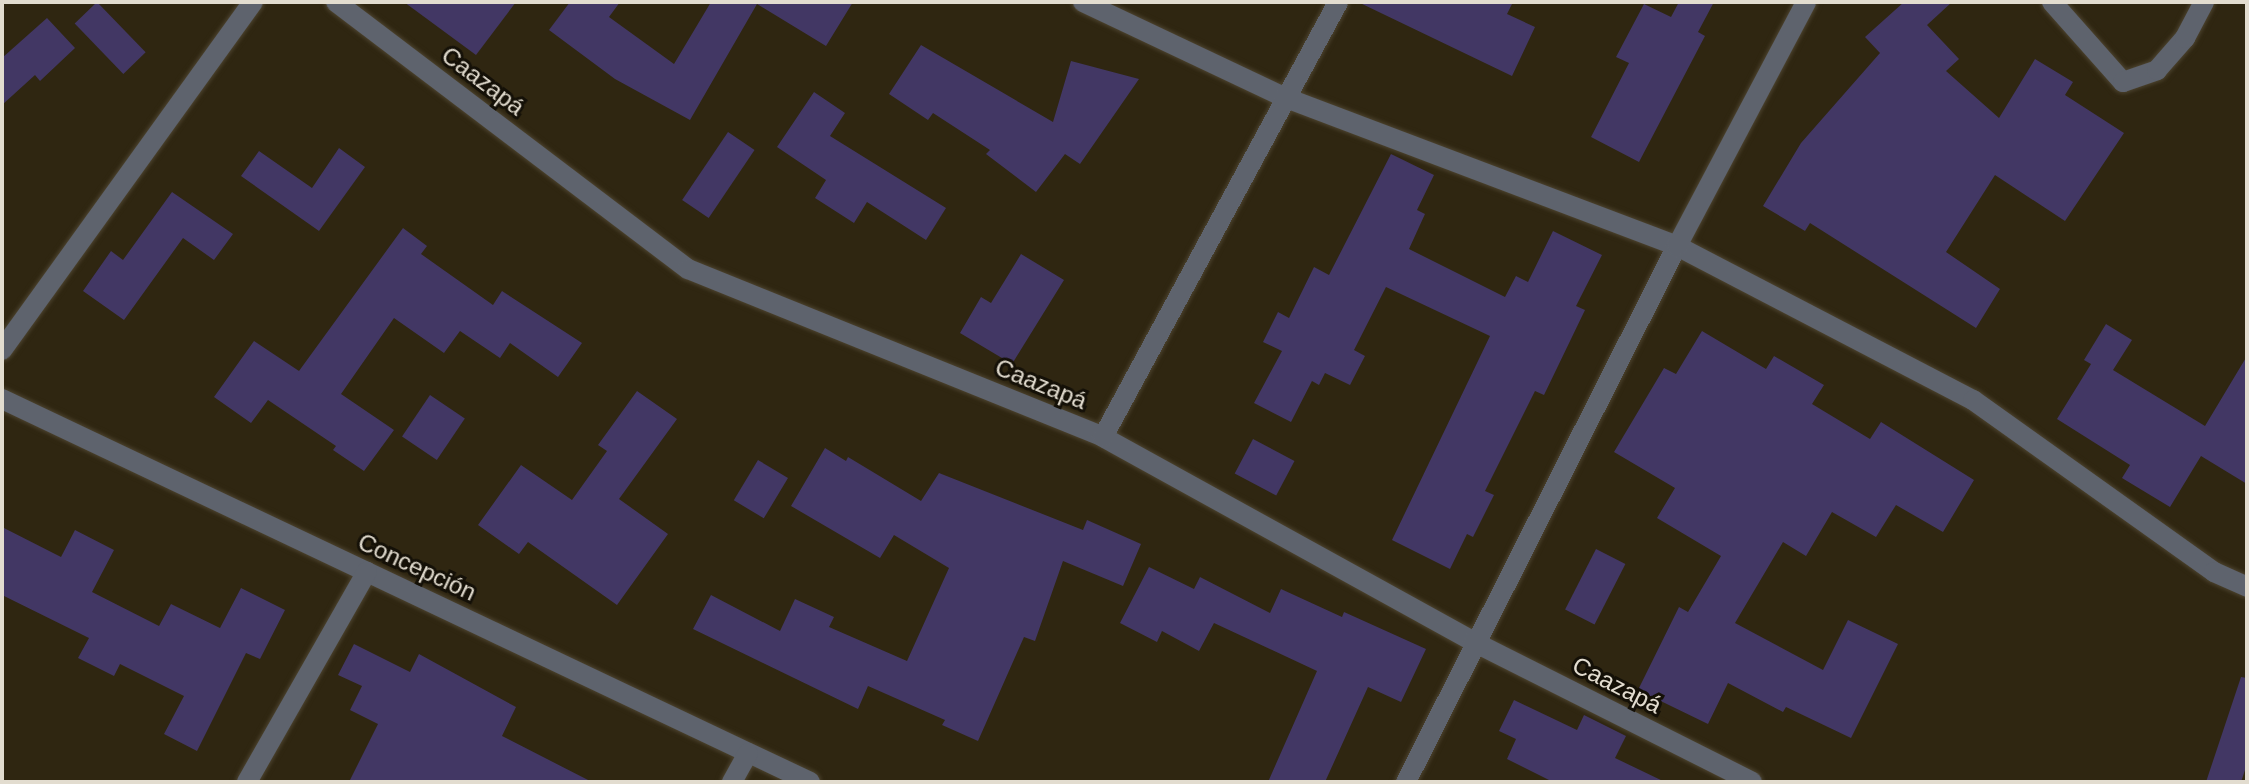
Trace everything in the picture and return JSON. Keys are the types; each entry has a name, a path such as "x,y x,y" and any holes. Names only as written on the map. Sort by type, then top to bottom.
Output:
{"street":[{"path":"2,350 253,2"},
{"name":"Caazapá","path":"336,2 688,269 1103,437 1474,642 1752,782"},
{"path":"1083,2 1286,98 1677,246 1973,400 2214,572 2247,587"},
{"path":"1103,437 1338,2"},
{"path":"1406,782 1474,642 1677,246 1806,2"},
{"path":"2052,2 2123,82 2157,70 2185,38 2204,2"},
{"name":"Concepción","path":"2,399 810,782"},
{"path":"247,782 367,572"},
{"path":"732,782 748,753"}],"building":[{"path":"97,2 146,52 123,74 75,24"},
{"path":"404,2 516,2 476,55"},
{"path":"570,2 620,2 609,17 674,64 711,2 853,2 826,46 757,4 690,120 615,79 549,30"},
{"path":"1358,2 1513,2 1507,14 1535,27 1512,76"},
{"path":"1679,2 1714,2 1698,32 1705,36 1639,162 1591,137 1629,63 1616,57 1644,4 1671,17"},
{"path":"1904,2 1952,2 1927,25 1959,59 1946,71 1999,118 2035,59 2073,82 2065,95 2124,133 2065,221 1995,175 1946,252 2000,289 1976,328 1810,223 1805,231 1763,206 1801,143 1880,53 1865,37"},
{"path":"47,18 75,48 40,81 35,75 2,105 2,58"},
{"path":"921,45 1053,122 1071,61 1139,79 1080,164 1065,154 1036,192 986,154 990,150 933,113 928,120 889,94"},
{"path":"814,92 845,113 830,136 946,208 926,240 867,202 854,223 815,198 826,180 777,147"},
{"path":"728,132 755,150 709,218 682,200"},
{"path":"339,148 365,167 319,231 241,176 259,151 312,188"},
{"path":"1391,154 1434,175 1417,210 1425,214 1409,249 1505,297 1516,276 1528,282 1553,231 1602,255 1576,306 1585,310 1544,395 1535,391 1485,491 1494,495 1473,537 1467,534 1450,569 1392,540 1490,336 1386,287 1354,350 1365,356 1350,385 1325,373 1319,385 1312,381 1291,422 1254,403 1282,351 1263,342 1278,312 1289,318 1314,267 1329,275"},
{"path":"172,192 233,234 214,260 183,238 124,320 83,291 111,251 123,260"},
{"path":"403,228 427,246 421,254 493,305 502,291 582,343 558,377 510,343 500,358 460,331 444,353 394,318 341,394 394,430 364,471 333,450 336,446 268,400 251,423 214,397 254,341 299,371"},
{"path":"1021,254 1064,280 1012,364 960,333 981,297 991,303"},
{"path":"2106,324 2132,340 2113,370 2205,426 2247,356 2247,484 2201,456 2170,507 2122,478 2130,465 2057,419 2091,364 2084,360"},
{"path":"1702,331 1766,369 1774,356 1824,385 1812,404 1870,439 1881,422 1974,480 1943,532 1896,505 1876,537 1832,512 1806,556 1783,542 1735,623 1823,670 1848,620 1898,644 1851,738 1786,707 1783,712 1728,683 1708,724 1638,690 1679,607 1688,612 1721,556 1657,518 1675,488 1614,452 1664,368 1676,374"},
{"path":"637,391 677,419 619,499 668,534 617,605 528,542 519,554 478,525 521,465 572,500 607,451 598,445"},
{"path":"430,395 465,418 437,460 402,436"},
{"path":"1253,439 1294,461 1276,496 1235,473"},
{"path":"825,448 846,461 848,457 921,501 939,473 1083,530 1087,520 1141,544 1123,586 1063,561 1035,641 1024,637 978,741 942,725 945,720 868,686 858,709 693,629 711,595 780,631 795,599 834,617 829,627 907,661 949,568 894,535 880,558 791,506"},
{"path":"758,460 788,478 764,518 734,500"},
{"path":"2,527 61,557 75,530 114,550 92,592 159,626 171,604 220,628 241,588 285,610 260,659 246,653 197,751 164,734 184,696 120,664 114,676 78,658 89,638 2,595"},
{"path":"1596,549 1625,564 1595,625 1565,610"},
{"path":"1149,567 1194,589 1200,577 1270,613 1281,589 1342,617 1344,612 1426,649 1401,702 1368,687 1325,782 1268,782 1317,671 1214,623 1199,651 1162,631 1157,642 1120,623"},
{"path":"354,644 410,672 419,654 516,707 502,736 592,782 349,782 378,724 350,710 362,686 338,675"},
{"path":"2241,677 2247,678 2247,764 2241,782 2206,782"},
{"path":"1514,700 1577,730 1584,715 1626,736 1615,758 1665,782 1553,782 1507,759 1516,739 1499,731"}]}
